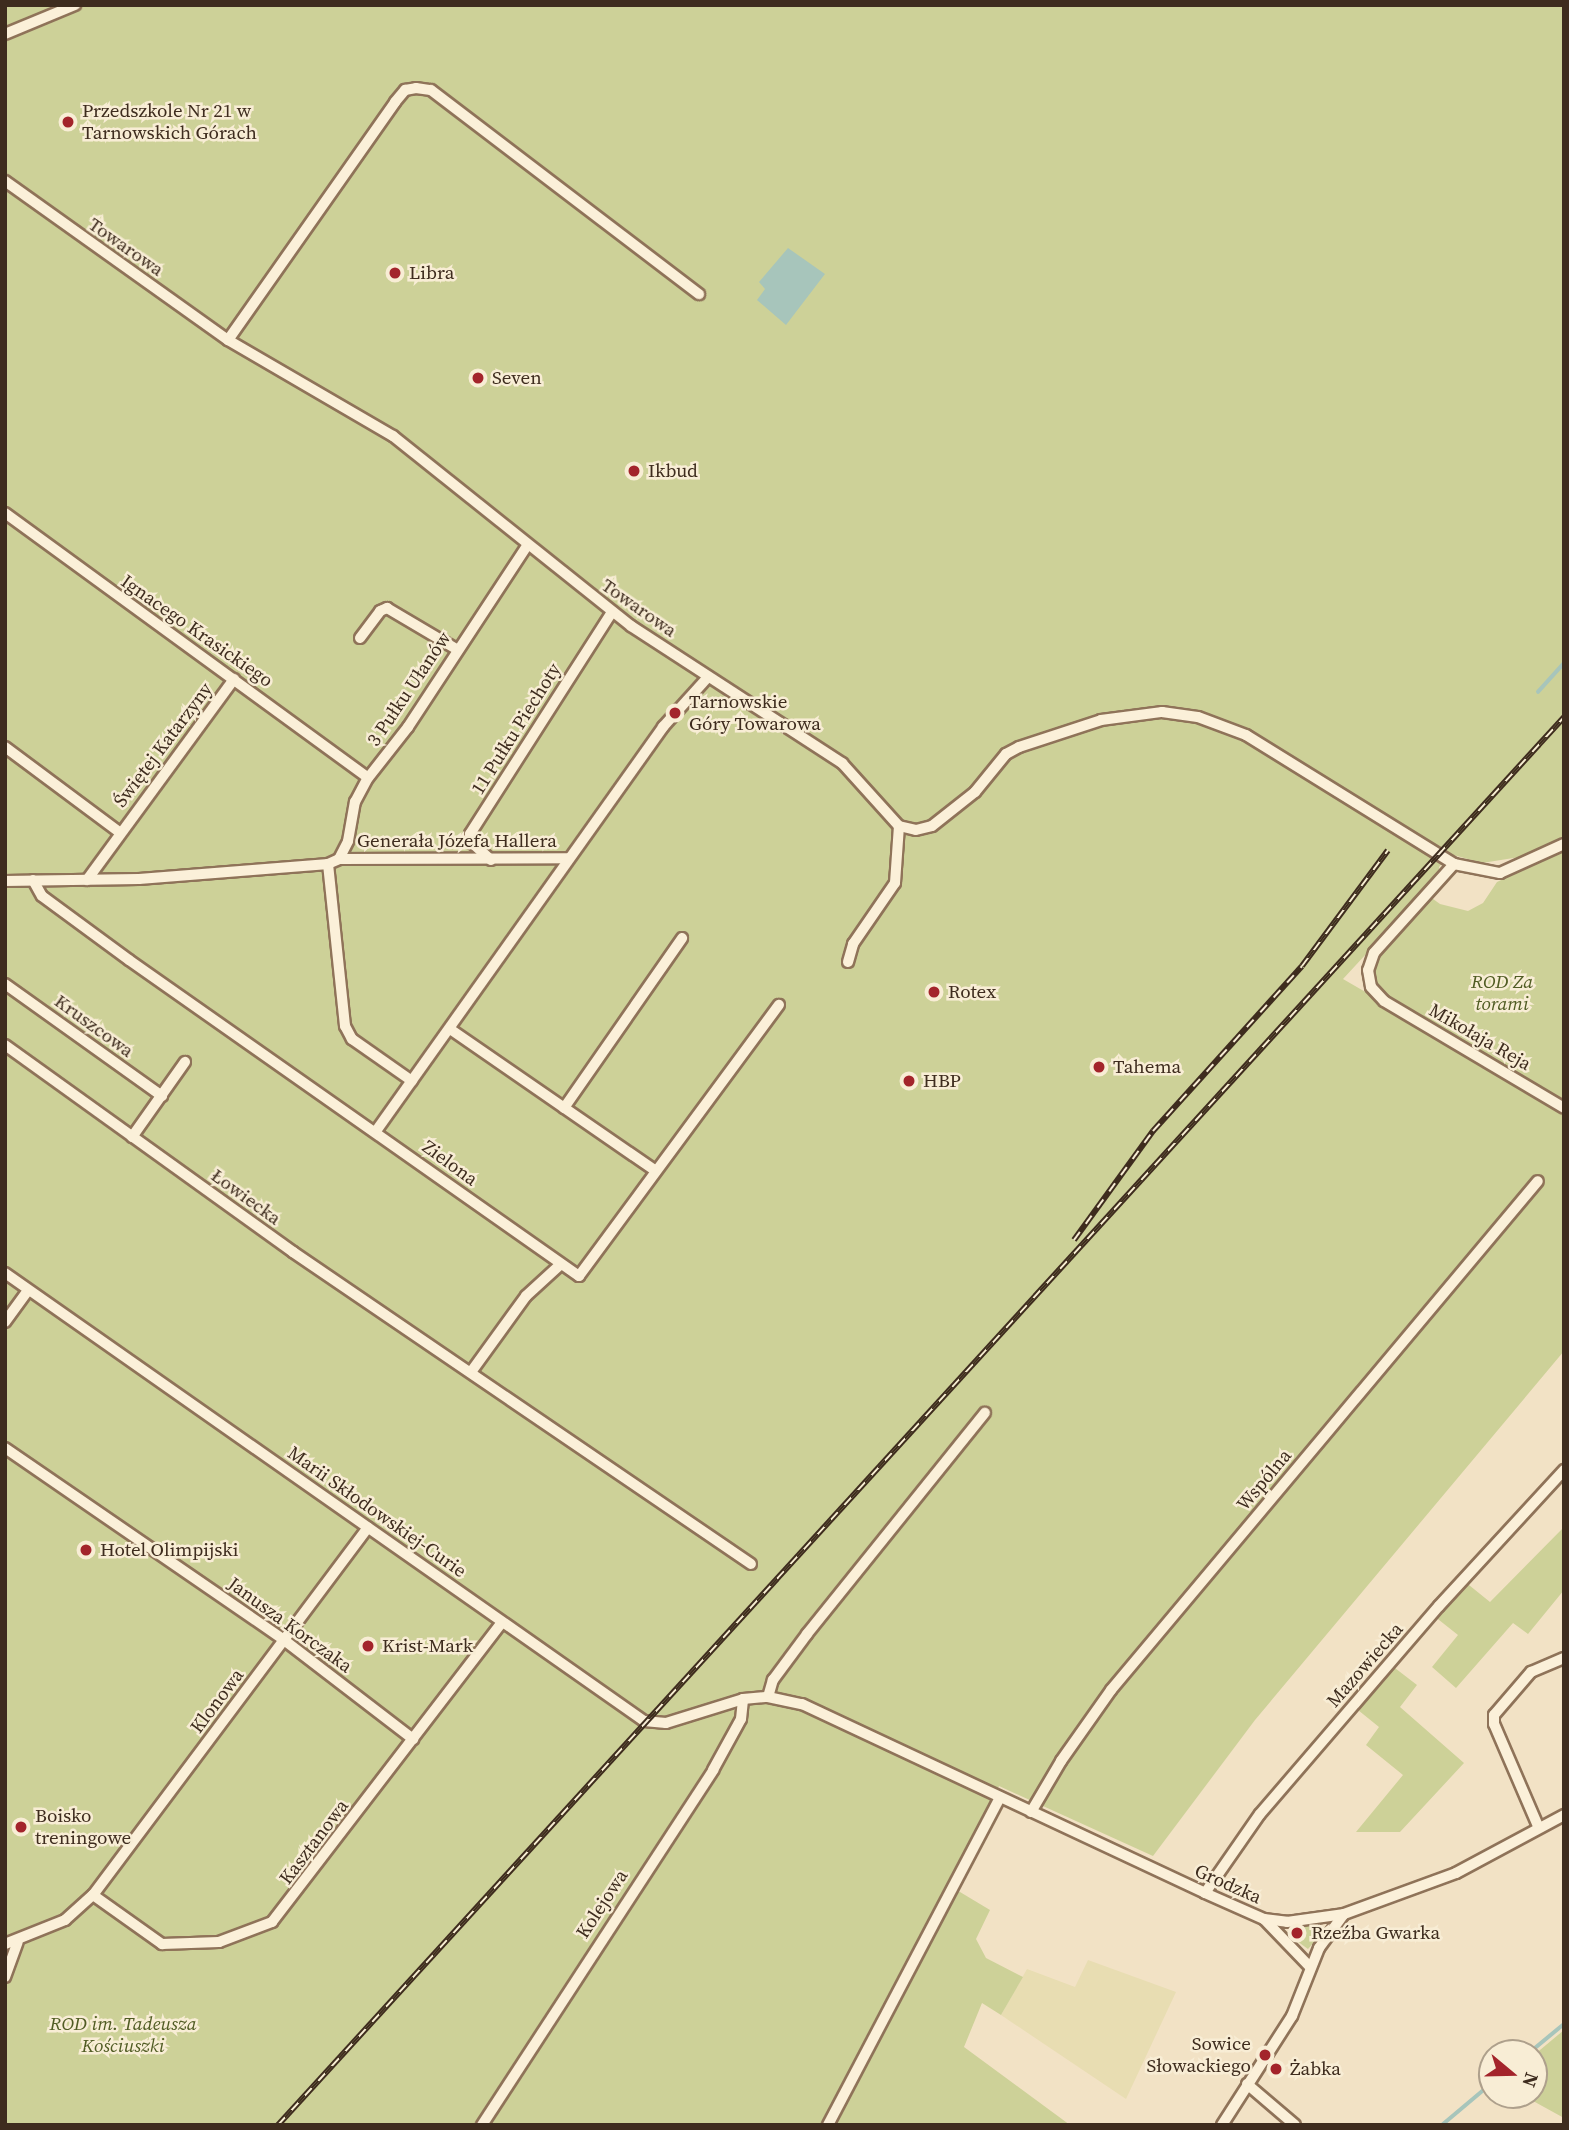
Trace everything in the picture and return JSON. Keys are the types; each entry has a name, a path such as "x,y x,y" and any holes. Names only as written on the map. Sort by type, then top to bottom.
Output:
{"street":[{"path":"5,34 75,5"},
{"path":"228,340 400,96 416,88 430,90 699,294"},
{"name":"Towarowa","path":"5,181 228,340 393,436 612,612 842,763 899,827"},
{"name":"Ignacego Krasickiego","path":"5,513 369,778"},
{"name":"3 Pułku Ułanów","path":"333,862 348,841 355,802 369,778 408,727 527,546"},
{"path":"360,638 380,611 387,608 458,650"},
{"name":"11 Pułku Piechoty","path":"491,860 472,843 470,834 612,612"},
{"name":"Generała Józefa Hallera","path":"5,881 87,880 333,862 564,858 663,727 708,677"},
{"name":"Świętej Katarzyny","path":"87,880 119,832 234,679"},
{"path":"848,962 853,944 895,883 899,827 916,830 932,826 975,792 1006,754 1019,747 1101,720 1161,712 1198,717 1246,735 1454,864 1500,873 1564,844"},
{"name":"Świętej Katarzyny","path":"5,747 119,832"},
{"path":"376,1131 450,1030 564,858"},
{"path":"333,862 345,1026 352,1039 412,1081"},
{"name":"Mikołaja Reja","path":"1454,864 1374,953 1368,970 1371,987 1384,1001 1564,1108"},
{"name":"Zielona","path":"33,880 42,896 129,960 376,1131 561,1264"},
{"path":"564,1108 682,938"},
{"name":"Kruszcowa","path":"5,984 162,1096"},
{"path":"471,1372 526,1296 561,1264 579,1276 779,1005"},
{"path":"450,1030 656,1171"},
{"name":"Łowiecka","path":"5,1045 132,1137 751,1564"},
{"path":"132,1137 186,1062"},
{"name":"Wspólna","path":"1031,1812 1061,1760 1111,1690 1538,1181"},
{"name":"Marii Skłodowskiej-Curie","path":"5,1273 644,1721 666,1723 743,1699"},
{"path":"5,1322 28,1290"},
{"path":"768,1697 773,1680 807,1634 985,1413"},
{"name":"Janusza Korczaka","path":"5,1448 284,1640 413,1739"},
{"name":"Mazowiecka","path":"1205,1893 1260,1814 1439,1606 1564,1470"},
{"name":"Klonowa","path":"5,1944 18,1942 65,1920 93,1895 368,1527"},
{"name":"Kasztanowa","path":"93,1895 162,1944 219,1942 250,1934 271,1922 290,1903 502,1622"},
{"path":"1538,1826 1494,1724 1494,1715 1531,1672 1564,1658"},
{"name":"Grodzka","path":"743,1699 768,1697 802,1704 1264,1919 1310,1921 1344,1914 1456,1873 1538,1826 1564,1815"},
{"name":"Kolejowa","path":"482,2125 713,1770 741,1719 743,1699"},
{"path":"828,2125 1000,1797"},
{"path":"1222,2125 1292,2016 1310,1967 1344,1914"},
{"path":"1264,1919 1310,1967"},
{"path":"5,1977 18,1942"},
{"path":"1247,2084 1295,2125"}],"shaded area":[{"path":"1088,1960 1176,1992 1126,2099 1001,2015 1027,1969 1075,1987"}],"green space":[{"name":"ROD im. Tadeusza Kościuszki","path":"5,5 1564,5 1564,843 1544,853 1482,863 1450,854 1439,867 1440,874 1343,979 1564,1107 1564,1351 1255,1720 1153,1856 999,1786 950,1886 990,1910 976,1939 986,1958 1023,1977 1001,2015 982,2003 964,2047 1070,2125 5,2125"},
{"name":"ROD Za torami","path":"1564,851 1564,1100 1389,1000 1376,986 1373,970 1375,960 1429,896 1440,904 1468,911 1483,903 1497,882"},
{"path":"1564,1527 1564,1590 1528,1634 1513,1623 1456,1688 1432,1667 1458,1635 1434,1616 1464,1581 1490,1602"},
{"path":"1391,1665 1417,1685 1400,1707 1464,1763 1400,1832 1356,1832 1403,1775 1366,1745 1379,1727 1358,1710"},
{"path":"1316,1924 1322,1933 1308,1949 1290,1936 1300,1937 1302,1932 1293,1927"},
{"path":"1564,2030 1564,2118 1548,2109 1548,2043"}],"water":[{"path":"788,248 825,274 786,325 757,300 765,289 759,282"}],"waterway":[{"path":"1538,692 1564,663"},
{"path":"1546,2039 1564,2024"},
{"path":"1442,2125 1478,2095"}],"railway":[{"path":"278,2125 1564,717"},
{"path":"1074,1240 1153,1131 1302,966 1388,850"}],"place":[{"name":"Przedszkole Nr 21 w Tarnowskich Górach","path":"68,122"},
{"name":"Libra","path":"395,273"},
{"name":"Seven","path":"478,378"},
{"name":"Ikbud","path":"634,471"},
{"name":"Tarnowskie Góry Towarowa","path":"675,713"},
{"name":"Rotex","path":"934,992"},
{"name":"Tahema","path":"1099,1067"},
{"name":"HBP","path":"909,1081"},
{"name":"Hotel Olimpijski","path":"86,1550"},
{"name":"Krist-Mark","path":"368,1646"},
{"name":"Boisko treningowe","path":"21,1827"},
{"name":"Rzeźba Gwarka","path":"1297,1933"},
{"name":"Sowice Słowackiego","path":"1265,2055"},
{"name":"Żabka","path":"1276,2069"}]}
